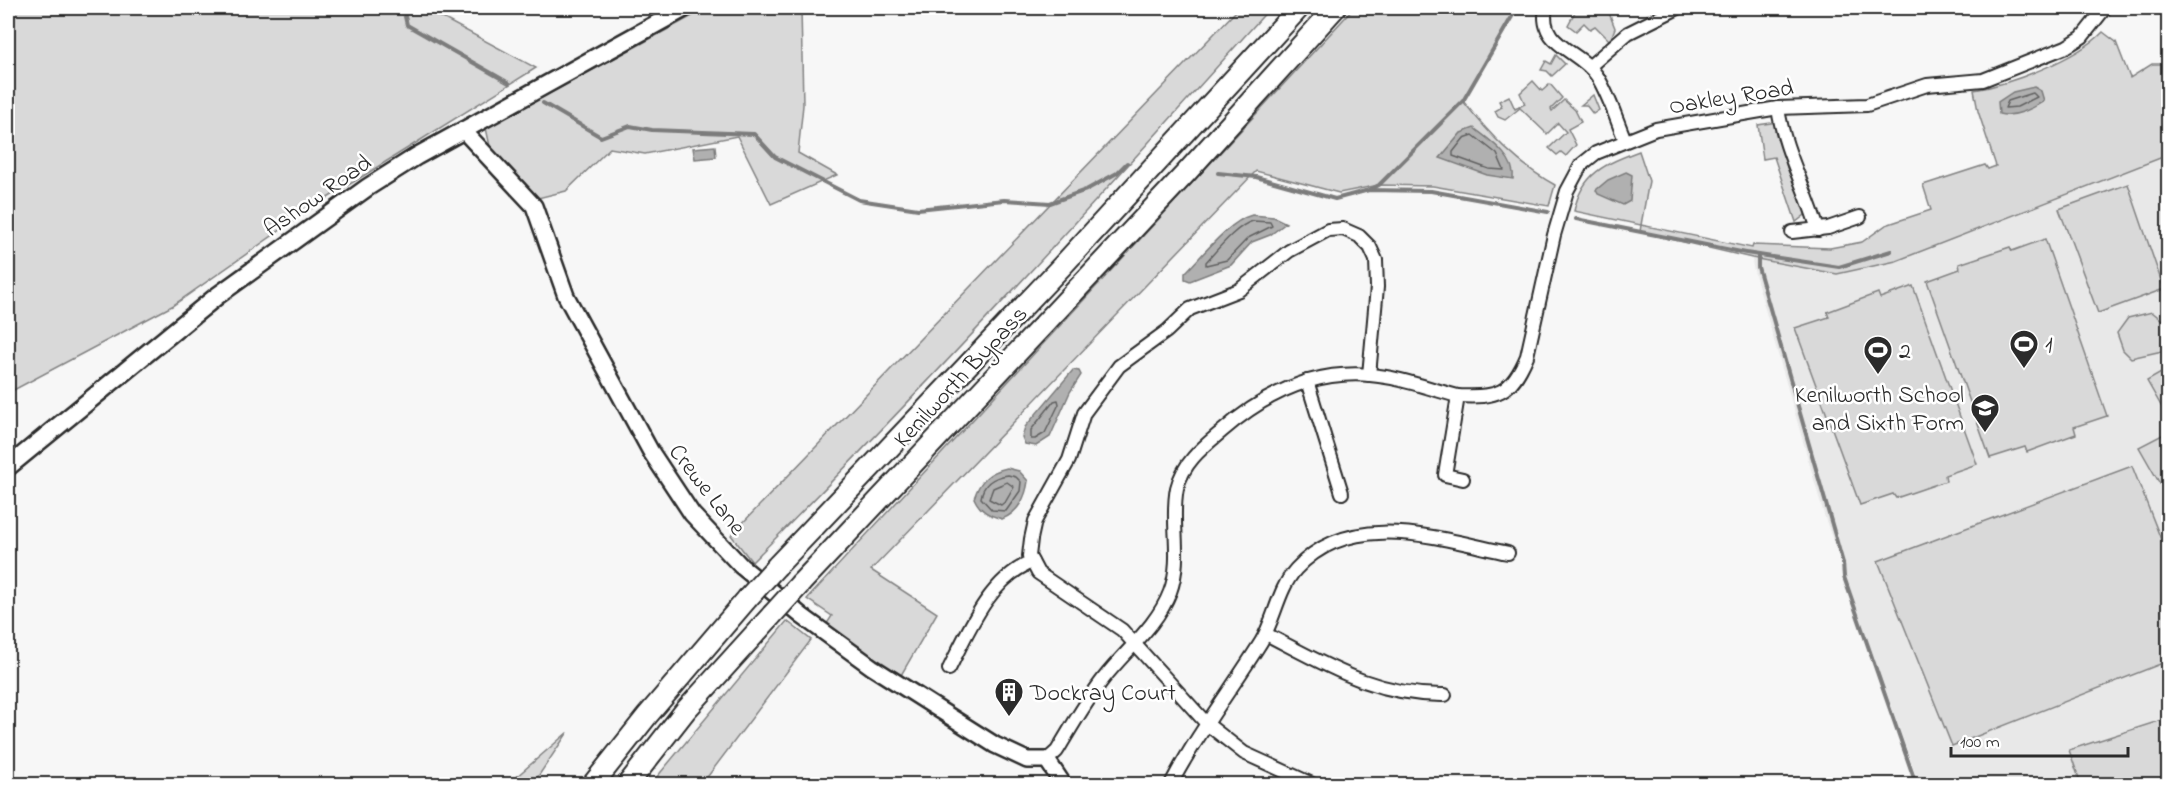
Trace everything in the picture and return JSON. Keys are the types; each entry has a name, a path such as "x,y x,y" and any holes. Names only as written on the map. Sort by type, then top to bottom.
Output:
{"highway":[{"name":"Kenilworth Bypass","path":"593,784 646,716 777,566 1063,265 1299,8"},
{"name":"Kenilworth Bypass","path":"627,784 686,711 801,583 1179,181 1335,8"}],"main road":[{"name":"Ashow Road","path":"8,466 217,296 368,187 463,130 685,8"}],"street":[{"path":"1546,8 1544,18 1548,34 1590,66 1599,79 1625,140"},
{"path":"1590,66 1628,33 1678,8"},
{"name":"Oakley Road","path":"1458,396 1486,397 1499,394 1509,387 1520,373 1527,356 1554,235 1572,178 1581,165 1596,153 1656,129 1778,108 1867,105 1927,85 1983,80 2069,45 2082,37 2105,8"},
{"path":"1778,108 1788,152 1812,208 1818,230"},
{"name":"Crewe Lane","path":"463,130 534,206 566,296 651,452 692,514 741,566 802,616 872,667 995,745 1027,760 1047,760"},
{"path":"1792,232 1818,230 1860,217"},
{"path":"1312,784 1244,753 1207,724 1111,620 1044,578 1032,562 1030,547 1035,521 1069,460 1084,413 1119,366 1167,331 1190,309 1239,290 1289,251 1328,230 1343,230 1359,236 1370,247 1376,260 1377,287 1369,375"},
{"path":"1063,784 1047,760 1057,751 1103,679 1135,645 1170,593 1177,554 1177,489 1188,464 1233,421 1273,394 1307,381 1369,375 1458,396 1445,475 1463,479"},
{"path":"1307,381 1342,493"},
{"path":"1171,784 1192,744 1266,634 1287,583 1297,568 1331,543 1354,535 1383,532 1427,536 1468,550 1508,552"},
{"path":"949,669 966,635 1002,582 1011,572 1032,562"},
{"path":"1266,634 1328,666 1383,689 1417,695 1445,695"}],"shaded area":[{"path":"8,8 424,8 536,68 318,204 172,306 8,393"},
{"path":"707,8 801,8 803,105 798,153 837,175 771,204 737,136 645,154 610,148 566,191 538,198 491,151 486,128"},
{"path":"1239,8 1270,8 1015,288 819,495 752,562 731,535"},
{"path":"1354,8 1517,8 1463,101 1505,148 1528,168 1555,185 1549,206 1433,186 1379,185 1339,193 1256,171 871,570 937,613 900,677 826,625 832,616 807,599"},
{"path":"1577,8 1607,8 1615,28 1610,41 1595,26 1590,29 1584,23 1576,31 1568,25"},
{"path":"2103,32 2116,42 2130,78 2152,64 2168,64 2168,155 1896,261 1837,274 1752,258 1640,232 1641,225 1752,248 1753,245 1830,248 1862,242 1886,225 1931,210 1923,185 1985,165 1988,169 1996,166 1978,111 1974,90 2024,76 2061,61 2092,42"},
{"path":"1556,55 1565,64 1552,76 1547,71 1541,70 1546,61 1551,64"},
{"path":"1533,81 1542,91 1550,84 1562,98 1551,109 1552,111 1564,100 1575,110 1581,122 1568,129 1576,145 1566,156 1561,152 1557,155 1549,148 1566,132 1558,123 1547,134 1520,108 1505,120 1498,117 1495,111 1502,107 1499,101 1509,96 1515,109 1525,104 1520,93"},
{"path":"1593,95 1599,110 1593,114 1586,105 1581,105"},
{"path":"1777,122 1787,168 1806,208 1805,215 1796,222 1774,157 1763,159 1758,125"},
{"path":"1639,151 1649,181 1641,225 1574,211 1583,187 1589,179 1606,166"},
{"name":"Kenilworth School and Sixth Form","path":"2168,155 2168,784 1919,784 1825,518 1752,258 1837,274 1896,261"},
{"path":"2128,184 2164,289 2098,313 2059,209"},
{"name":"1","path":"2045,239 2107,416 2074,427 2076,434 2027,452 2025,447 1990,458 1927,281 1960,269 1959,264 2010,247 2012,251"},
{"name":"2","path":"1913,286 1977,464 1945,475 1946,481 1896,498 1893,494 1860,505 1795,328 1829,317 1827,312 1878,293 1880,298"},
{"path":"2152,312 2167,324 2168,343 2162,351 2131,358 2123,350 2117,333 2128,318"},
{"path":"2168,369 2168,418 2147,381"},
{"path":"2168,432 2168,495 2167,496 2139,447"},
{"path":"2132,466 2168,557 2168,661 1952,746 1878,561"},
{"path":"787,621 811,640 702,784 651,784"},
{"path":"2168,718 2168,784 2081,784 2069,750"},
{"path":"568,732 533,784 508,784"}],"water":[{"path":"2034,87 2041,91 2044,101 2017,114 1999,114 1998,102 2013,92"},
{"path":"1474,128 1506,156 1513,171 1513,179 1487,175 1440,158 1461,133"},
{"path":"715,146 716,157 695,159 693,148"},
{"path":"1626,172 1632,175 1630,201 1623,205 1598,194 1596,190 1608,180"},
{"path":"1252,215 1274,217 1286,223 1270,235 1252,242 1231,265 1190,281 1185,279 1185,273 1216,240 1234,224"},
{"path":"1073,370 1079,371 1081,375 1070,392 1050,437 1036,446 1025,444 1022,437 1025,427"},
{"path":"1007,468 1019,471 1028,481 1020,504 1013,513 1002,519 985,512 974,498 979,486 986,478"}],"waterway":[{"path":"403,8 407,25 509,83"},
{"path":"1369,190 1379,185 1463,101 1517,8"},
{"path":"543,103 601,137 630,126 652,130 754,134 775,157 859,200 918,209 1004,200 1050,203 1086,190 1117,173 1127,163"},
{"path":"1218,173 1256,177 1335,199 1369,190 1431,191 1548,212"},
{"path":"1576,219 1746,253 1839,267 1891,251"},
{"path":"1758,255 1758,267 1843,563 1844,577 1916,784"}],"place":[{"name":"1","path":"2024,370"},
{"name":"2","path":"1878,376"},
{"name":"Kenilworth School and Sixth Form","path":"1985,434"},
{"name":"Dockray Court","path":"1009,718"}]}
